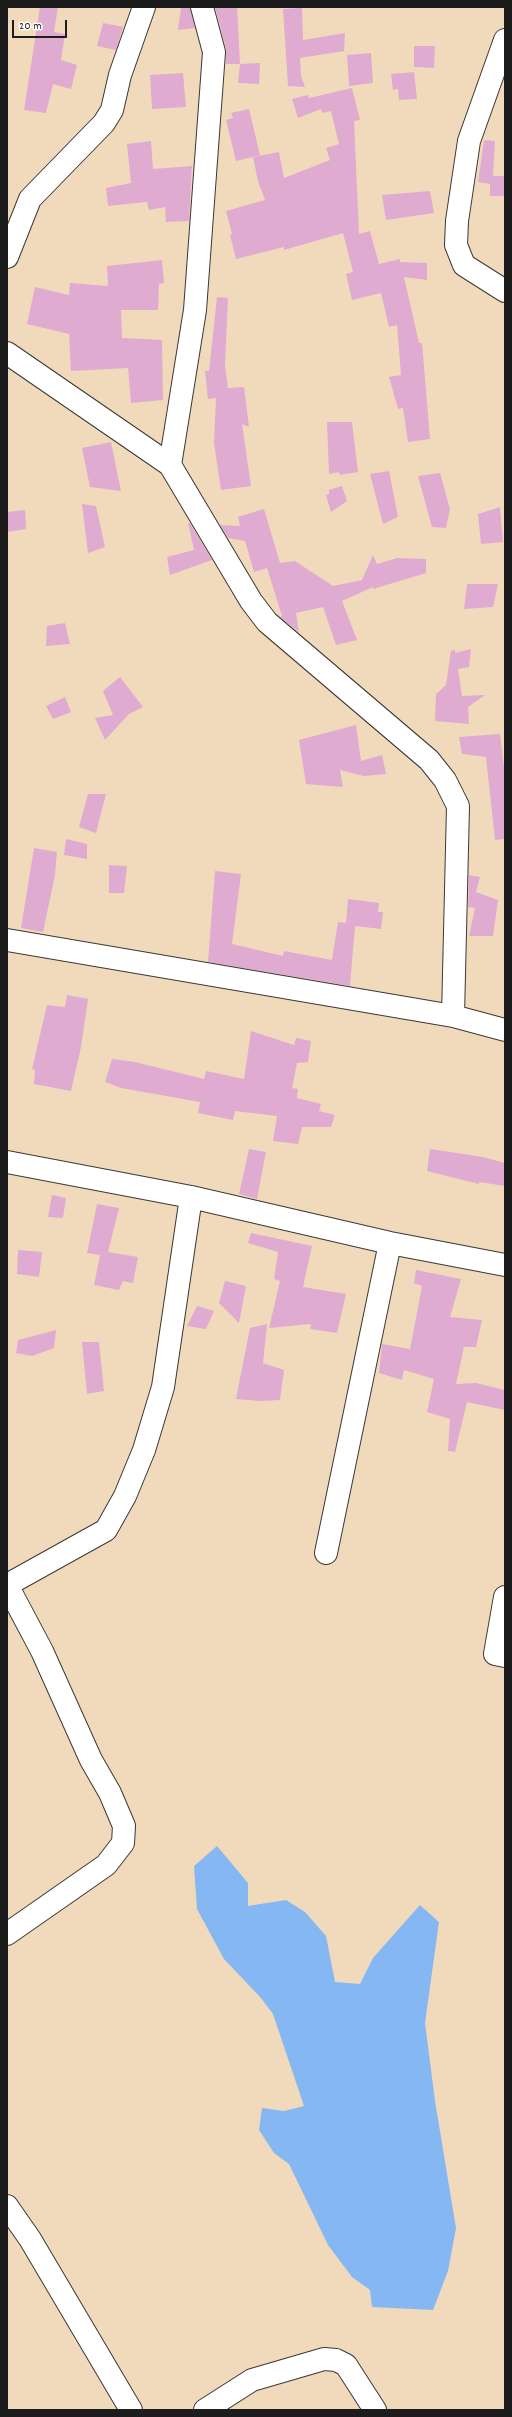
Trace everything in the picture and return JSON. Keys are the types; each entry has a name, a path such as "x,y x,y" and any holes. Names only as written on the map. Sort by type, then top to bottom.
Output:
{"street":[{"path":"7,257 30,199 104,123 112,110 120,75 144,7"},
{"path":"170,465 195,310 214,52 202,7"},
{"path":"505,40 469,141 457,221 456,245 464,265 505,291"},
{"path":"7,353 170,465 251,600 267,622 429,760 445,780 458,806 453,1016"},
{"path":"7,940 453,1016 505,1030"},
{"path":"7,1162 191,1197 390,1243 505,1265"},
{"path":"7,1934 106,1865 123,1843 124,1826 110,1793 91,1760 42,1651 7,1585 106,1530 125,1496 144,1450 163,1387 191,1197"},
{"path":"326,1553 390,1243"},
{"path":"505,1597 495,1654 505,1656"},
{"path":"7,2206 30,2239 131,2410"},
{"path":"205,2410 252,2380 324,2359 336,2360 346,2365 375,2410"}],"water":[{"path":"217,1846 248,1883 248,1906 286,1900 305,1912 326,1936 335,1982 360,1984 373,1958 420,1905 439,1922 425,2023 435,2101 456,2228 448,2271 433,2310 372,2307 370,2290 352,2277 328,2245 289,2164 274,2153 259,2130 262,2108 284,2111 304,2106 273,2014 261,1998 224,1959 197,1909 194,1866"}],"building":[{"path":"40,7 58,7 54,32 65,34 61,60 77,65 71,89 53,84 46,113 24,110"},
{"path":"181,7 190,7 195,28 178,30"},
{"path":"215,7 237,7 240,64 226,64 226,49"},
{"path":"302,8 303,40 345,33 344,51 300,58 301,76 305,87 288,86 283,9"},
{"path":"103,23 123,27 116,50 97,46"},
{"path":"414,46 435,46 434,68 414,67"},
{"path":"371,53 373,83 349,86 347,55"},
{"path":"260,63 259,84 238,83 240,64"},
{"path":"414,72 417,99 399,100 398,89 393,90 391,74"},
{"path":"183,73 186,107 152,109 150,75"},
{"path":"352,88 360,120 354,121 359,234 370,231 379,264 400,259 400,262 427,263 427,280 404,277 419,343 422,343 430,439 408,442 403,408 398,409 389,377 401,375 397,325 389,327 381,293 352,300 346,274 353,272 343,233 284,250 284,247 236,259 230,235 232,234 226,211 265,200 258,181 253,157 279,152 284,178 330,160 326,148 339,144 331,111 322,113 321,109 298,118 292,99 308,95 309,98"},
{"path":"249,109 260,155 236,161 226,120 233,118 231,113"},
{"path":"484,140 495,141 493,176 505,176 505,196 490,196 490,184 478,182"},
{"path":"151,141 153,169 192,166 189,221 166,222 165,207 149,210 147,202 108,206 106,188 131,183 127,144"},
{"path":"430,191 434,213 386,220 382,195"},
{"path":"162,260 164,283 159,284 158,310 121,310 122,338 162,340 163,400 131,403 128,368 71,371 69,334 27,324 35,287 69,295 70,283 108,286 107,266"},
{"path":"217,297 228,298 225,364 228,388 244,387 249,427 242,424 251,486 221,490 214,443 216,398 208,399 205,371 209,371"},
{"path":"327,422 352,422 358,472 340,475 339,472 329,474"},
{"path":"111,442 121,491 90,487 82,448"},
{"path":"389,471 398,517 383,524 370,474"},
{"path":"440,473 450,509 446,528 432,527 418,476"},
{"path":"342,486 347,501 331,512 326,495 329,494 329,490"},
{"path":"82,504 96,506 105,547 88,553"},
{"path":"500,507 503,542 481,544 478,514"},
{"path":"264,509 280,563 295,561 333,586 362,580 373,555 377,564 397,558 426,559 426,573 373,589 373,587 342,601 357,640 336,645 323,607 296,613 299,632 280,617 282,616 267,568 254,572 245,541 228,538 220,525 240,526 238,517"},
{"path":"25,510 26,529 7,532 7,512"},
{"path":"188,523 190,523 212,560 170,575 167,557 194,550"},
{"path":"467,584 498,584 493,607 464,609"},
{"path":"65,623 70,644 46,646 47,626"},
{"path":"471,649 469,667 458,669 462,696 485,695 468,707 469,724 435,721 436,694 446,685 451,651 455,650 455,653"},
{"path":"120,677 143,707 129,714 105,740 95,718 113,715 103,691"},
{"path":"65,697 71,712 53,719 46,706"},
{"path":"356,725 361,761 382,755 386,774 364,776 340,770 343,787 306,784 299,740"},
{"path":"500,734 505,775 505,839 495,840 486,757 462,754 459,737"},
{"path":"88,794 106,794 96,833 79,827"},
{"path":"66,839 87,844 87,859 64,855"},
{"path":"34,848 57,852 55,875 43,932 21,928"},
{"path":"109,865 127,866 124,893 109,893"},
{"path":"215,871 241,874 232,944 283,956 284,951 332,960 338,922 346,923 348,899 379,903 378,912 383,912 381,929 355,926 350,986 208,962"},
{"path":"469,875 480,877 476,892 498,900 493,936 469,936 475,908 468,907"},
{"path":"67,995 88,999 81,1047 71,1091 34,1084 35,1070 32,1069 47,1005 65,1007"},
{"path":"251,1031 294,1045 296,1038 311,1041 308,1062 297,1063 292,1088 298,1089 297,1098 321,1104 319,1111 335,1115 331,1127 302,1127 298,1144 273,1141 277,1116 235,1111 233,1120 198,1113 200,1102 121,1088 105,1082 112,1059 135,1062 204,1079 206,1071 244,1079"},
{"path":"249,1149 266,1152 257,1199 239,1194"},
{"path":"430,1149 483,1157 505,1163 505,1186 479,1182 479,1184 427,1171"},
{"path":"52,1195 66,1198 63,1218 48,1217"},
{"path":"97,1204 119,1208 108,1252 138,1257 133,1283 123,1281 119,1290 94,1285 100,1255 87,1253"},
{"path":"251,1233 312,1246 303,1287 346,1294 337,1333 310,1329 311,1324 269,1328 280,1281 274,1279 278,1252 248,1243"},
{"path":"18,1250 42,1252 39,1277 17,1274"},
{"path":"416,1270 461,1279 450,1317 482,1320 476,1347 464,1347 456,1384 476,1383 505,1390 505,1410 467,1402 455,1452 448,1451 450,1419 427,1412 434,1379 404,1370 402,1380 379,1373 382,1344 410,1349 422,1286 414,1283"},
{"path":"225,1281 246,1286 239,1323 219,1303"},
{"path":"197,1306 214,1311 206,1329 187,1326"},
{"path":"267,1324 263,1363 284,1370 280,1400 260,1401 236,1399 250,1328"},
{"path":"56,1330 54,1348 32,1356 16,1353 18,1340"},
{"path":"82,1342 99,1342 104,1391 87,1394"}]}
